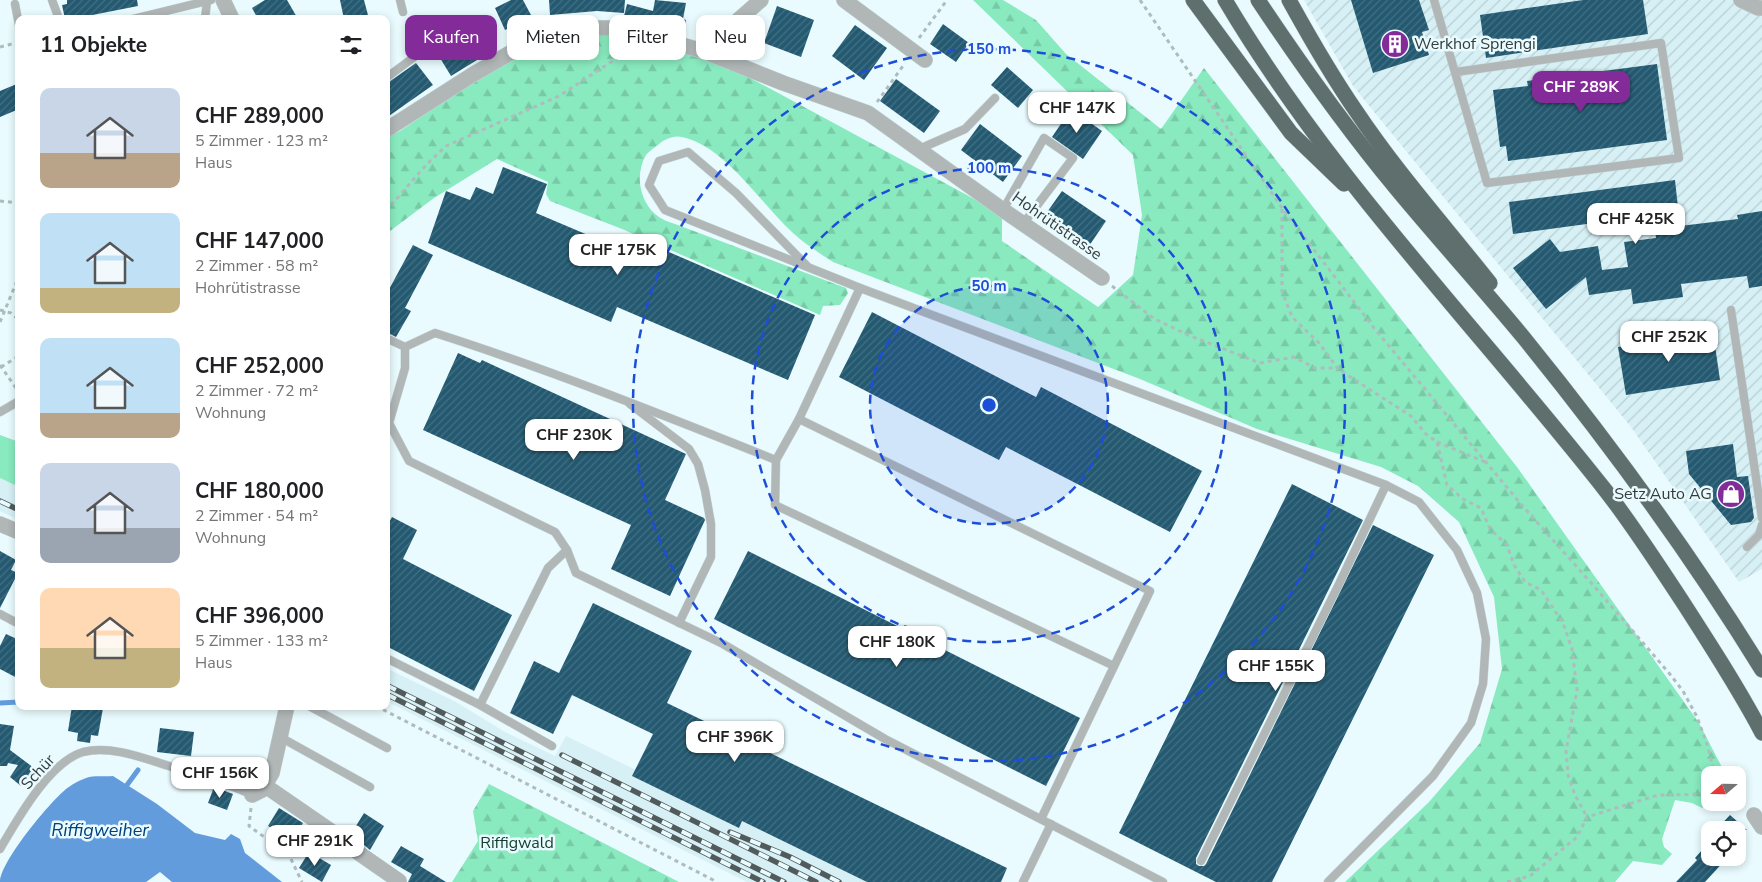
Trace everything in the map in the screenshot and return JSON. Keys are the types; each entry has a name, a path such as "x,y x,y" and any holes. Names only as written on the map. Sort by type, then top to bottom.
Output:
{"highway":[{"path":"1193,0 1291,133 1381,221"},
{"path":"1225,0 1304,120 1381,221 1509,372 1607,493 1649,550 1706,638 1762,733"},
{"path":"1258,0 1316,82 1394,186 1523,337 1656,508 1721,604 1762,670"},
{"path":"1289,0 1330,73 1356,112 1384,151 1498,293 1523,337"}],"street":[{"path":"744,15 761,0"},
{"path":"844,0 916,54"},
{"path":"1741,0 1762,8"},
{"path":"218,1 229,15"},
{"name":"Hohrütistrasse","path":"390,127 472,75 529,42 559,31 584,28 622,28 696,49"},
{"name":"Hohrütistrasse","path":"726,60 783,83 868,113 1102,278"},
{"path":"0,524 15,530"},
{"path":"252,795 262,790 272,773 286,710"},
{"path":"264,785 399,881"}],"lane":[{"path":"52,0 58,15"},
{"path":"400,0 403,12"},
{"path":"1434,0 1487,183 1679,158 1661,42 1456,72"},
{"path":"152,15 218,1"},
{"path":"208,15 218,1"},
{"path":"15,4 17,15"},
{"path":"390,75 411,60"},
{"path":"922,152 926,146 965,129 995,98"},
{"path":"1003,210 1044,138 1072,158 1023,224"},
{"path":"808,267 736,193 688,152 658,161 649,185 665,210 860,288 1386,485 1419,502 1457,550 1477,593 1486,639 1483,684 1471,723 1433,776 1328,882"},
{"path":"860,288 799,419 776,460 775,504 1114,666"},
{"path":"1731,310 1762,518"},
{"path":"405,348 436,332 505,355 622,399 776,460"},
{"path":"390,340 405,348"},
{"path":"390,420 405,368 405,348"},
{"path":"622,399 689,449 698,464 705,490 712,524 711,557 679,623"},
{"path":"0,412 15,403"},
{"path":"799,419 1150,591 1041,819"},
{"path":"390,425 409,460 555,532 567,550 576,573 723,644 885,739 1163,882"},
{"path":"1201,861 1339,584 1386,485"},
{"path":"1747,547 1759,534 1762,525"},
{"path":"480,705 548,568 567,550"},
{"path":"0,614 15,622"},
{"path":"390,660 480,705 552,746"},
{"path":"316,710 387,748"},
{"path":"280,737 370,787"},
{"name":"Schür","path":"0,849 21,813 53,772 63,763 83,752 104,750 136,755 236,787 252,795"},
{"path":"1022,882 1051,824"}],"path":[{"path":"868,113 916,54 947,0"},
{"path":"1140,0 1282,208 1374,328 1485,462 1684,692 1697,717 1713,766"},
{"path":"0,47 15,43"},
{"path":"390,206 426,165 446,146 559,96 614,60"},
{"path":"0,201 15,203"},
{"path":"1282,208 1282,291 1292,317 1319,343 1338,368 1410,416 1426,434 1437,442 1485,462"},
{"path":"1102,278 1153,318 1188,335 1260,362 1294,357 1315,368 1338,368"},
{"path":"0,322 15,287"},
{"path":"0,310 11,313 15,316"},
{"path":"15,358 1,366 15,385"},
{"path":"1437,442 1447,486 1462,499 1481,508 1490,529 1507,544 1514,565 1525,582 1541,590 1563,623 1572,649 1577,690 1566,751 1568,775 1575,795 1588,817"},
{"path":"384,710 717,882"},
{"path":"1507,882 1530,876 1577,837 1588,817 1658,795 1701,794"},
{"path":"252,795 249,826 289,855 302,882"}],"shaded area":[{"path":"1304,0 1762,0 1762,569 1739,582 1631,427 1353,86"},
{"path":"0,478 15,485 15,518 0,511"},
{"path":"390,670 456,702 505,732 555,756 566,736 867,882 747,882 390,703"}],"green space":[{"path":"973,0 1003,0 1036,20 1066,54 1161,129 1204,68 1517,467 1699,723 1721,766 1701,766 1701,808 1692,803 1675,800 1662,839 1664,847 1672,854 1662,865 1633,861 1615,882 1345,882 1429,802 1480,743 1502,669 1494,597 1459,522 1418,486 1381,467 1257,429 1140,379 833,262 793,233 728,164 698,143 682,137 672,137 663,141 646,155 643,162 640,186 645,201 655,214 662,219 846,288 848,293 840,305 823,306 820,315 622,229 550,201 546,194 548,182 497,159 434,198 390,231 390,135 400,131 484,74 510,60 599,60 599,34 609,35 609,60 686,60 686,52 696,55 696,60 717,60 1002,214 1002,241 1098,307 1133,275 1142,215 1133,155"},
{"path":"0,435 15,441 15,485 0,478"},
{"name":"Riffigwald","path":"489,784 679,882 452,882 478,841 473,811"}],"water":[{"name":"Riffigweiher","path":"113,776 157,804 195,833 225,840 231,834 240,839 245,853 282,882 172,882 160,872 146,882 0,882 2,873 16,847 58,796 70,786 86,778"}],"building":[{"path":"67,0 137,0 138,6 92,15 64,15 62,5 67,4"},
{"path":"265,0 287,0 296,15 256,15 252,8"},
{"path":"340,0 364,0 368,15 343,15"},
{"path":"511,0 523,0 531,15 507,15 507,29 505,30 495,8"},
{"path":"549,0 625,0 624,13 597,11 550,15"},
{"path":"655,0 686,3 684,15 624,15 627,4 653,11"},
{"name":"Werkhof Sprengi","path":"1351,0 1419,0 1429,30 1422,32 1429,55 1373,73"},
{"path":"1583,0 1643,0 1648,34 1486,58 1480,15"},
{"path":"777,6 814,20 801,57 765,43"},
{"path":"943,24 969,43 956,62 930,44"},
{"path":"855,25 887,48 864,80 832,56"},
{"path":"441,60 477,60 451,76"},
{"path":"416,63 433,85 390,115 390,81"},
{"path":"1657,64 1667,140 1508,161 1506,146 1500,147 1493,90 1528,86 1527,81"},
{"path":"1007,67 1033,90 1018,108 991,85"},
{"path":"896,79 940,111 924,133 880,101"},
{"path":"15,85 15,111 0,117 0,91"},
{"path":"1071,109 1102,131 1083,159 1052,137"},
{"path":"980,124 1022,156 1003,182 961,150"},
{"path":"503,167 547,184 536,213 642,258 648,243 815,315 788,380 617,307 611,322 428,243 446,191 470,200 476,187 493,194"},
{"path":"1675,180 1680,226 1738,219 1737,215 1762,211 1762,286 1749,288 1747,276 1681,284 1683,297 1633,304 1631,289 1589,295 1586,277 1546,309 1513,268 1550,239 1560,252 1598,246 1602,270 1628,267 1624,242 1656,238 1653,215 1513,234 1509,202"},
{"path":"1062,191 1106,221 1089,246 1045,215"},
{"path":"413,245 433,255 405,308 411,311 396,337 390,334 390,288"},
{"path":"872,312 1036,397 1041,387 1202,471 1170,532 1006,447 999,460 839,377"},
{"path":"1713,332 1720,380 1626,395 1618,347"},
{"path":"458,353 480,363 482,360 686,454 665,500 705,520 670,596 611,569 631,525 423,430"},
{"path":"1733,444 1737,477 1748,476 1754,518 1751,522 1731,525 1689,474 1686,451"},
{"path":"1292,484 1363,520 1196,858 1196,864 1199,866 1206,864 1373,525 1434,555 1272,882 1216,882 1119,833"},
{"path":"392,517 417,530 403,559 512,615 474,691 390,648 390,521"},
{"path":"0,551 15,559 11,570 15,572 15,579 0,608"},
{"path":"748,551 1080,718 1046,786 714,619"},
{"path":"593,603 692,651 667,703 1007,868 1001,882 867,882 742,821 739,828 632,776 653,734 572,695 553,734 510,713 534,661 559,673"},
{"path":"6,634 15,638 15,677 0,669 0,646"},
{"path":"71,710 103,710 98,736 91,735 90,743 77,741 78,733 68,731"},
{"path":"0,724 14,726 10,750 34,768 21,786 10,777 18,765 8,763 7,766 0,766"},
{"path":"160,728 194,732 191,756 157,752"},
{"path":"214,787 233,794 227,810 208,803"},
{"path":"279,808 303,823 292,840 268,826"},
{"path":"364,813 384,826 370,850 351,834"},
{"path":"1730,815 1737,821 1724,821"},
{"path":"401,846 424,859 420,866 446,882 408,882 412,874 391,862"},
{"path":"1701,851 1701,866 1720,866 1705,882 1676,882 1697,860 1695,858"},
{"path":"309,852 331,865 322,882 299,868"}],"waterway":[{"path":"0,703 15,702"},
{"path":"127,785 138,770"}],"railway":[{"path":"0,501 15,508"},
{"path":"390,687 784,882"},
{"path":"390,696 763,882"},
{"path":"562,755 816,882"},
{"path":"730,832 790,857 839,882"}],"place":[{"name":"Werkhof Sprengi","path":"1395,44"},
{"name":"Setz Auto AG","path":"1731,494"}]}
